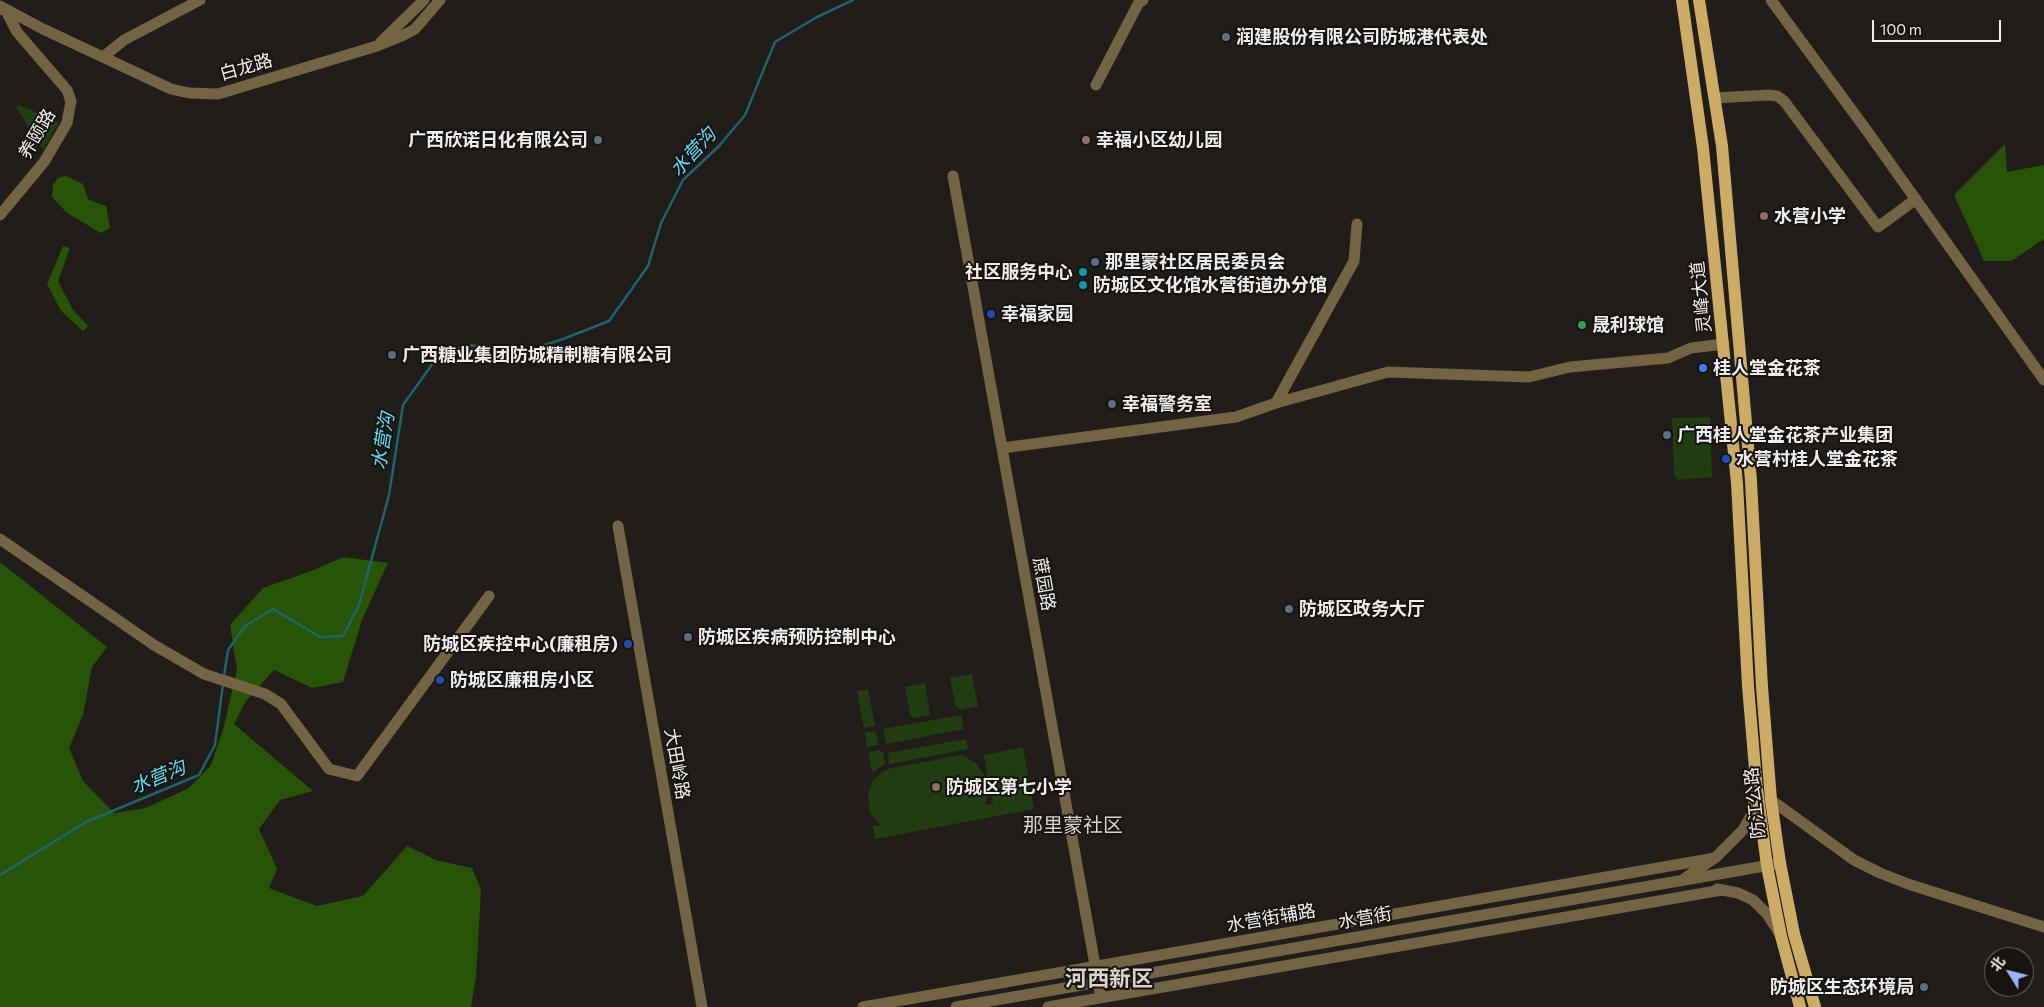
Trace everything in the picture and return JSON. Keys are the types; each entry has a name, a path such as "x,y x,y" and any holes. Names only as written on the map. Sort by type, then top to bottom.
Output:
{"main road":[{"name":"灵峰大道","path":"1682,0 1703,148 1724,344 1737,483 1743,591"},
{"name":"灵峰大道","path":"1699,0 1722,146 1750,472 1757,590"},
{"name":"防江公路","path":"1757,590 1774,864 1781,936 1800,1007"},
{"name":"防江公路","path":"1743,591 1756,781 1774,864 1814,1007"}],"street":[{"path":"103,56 124,40 200,0"},
{"path":"376,46 424,0"},
{"name":"白龙路","path":"2,9 171,89 189,93 218,94 376,46 402,36 414,29 440,0"},
{"path":"1096,85 1138,4 1143,0"},
{"path":"1771,0 1916,199 2044,380"},
{"name":"养颐路","path":"0,214 44,162 63,132 71,109 71,101 67,90 17,32 2,9"},
{"path":"1714,98 1769,95 1777,96 1784,100 1878,227 1916,199"},
{"name":"蔗园路","path":"953,176 1101,998"},
{"path":"1276,403 1354,260 1357,224"},
{"path":"1002,448 1236,417 1276,403 1388,372 1529,377 1570,367 1668,358 1691,348 1724,344"},
{"name":"大田岭路","path":"618,526 702,1007"},
{"path":"0,540 154,645 204,674 265,694 280,704 329,769 357,776 489,596"},
{"path":"1681,881 1715,858 1743,830 1752,814 1756,781"},
{"path":"1771,800 1854,860 1880,873 1908,884 2044,927"},
{"name":"水营街辅路","path":"862,1007 1715,858"},
{"name":"水营街","path":"956,1007 1774,864"},
{"path":"1681,881 1738,893 1753,900 1767,914 1781,936"},
{"path":"1048,1007 1722,890"}],"green space":[{"path":"19,105 59,122 43,150 16,107"},
{"path":"2005,144 2007,172 2044,165 2044,239 2011,261 1984,261 1954,195"},
{"path":"66,176 83,184 88,199 106,206 110,228 101,233 67,213 52,197 53,185 58,178"},
{"path":"63,246 70,248 58,281 73,310 88,326 83,331 61,311 47,284"},
{"path":"1710,417 1712,477 1678,480 1674,476 1672,418"},
{"path":"343,557 388,563 362,620 343,682 312,688 274,670 246,701 234,724 313,791 280,800 259,829 277,869 269,888 317,906 363,896 407,846 436,860 472,868 481,890 476,977 471,1007 0,1007 0,562 107,647 92,667 83,715 69,748 83,781 114,813 146,808 189,788 211,765 223,730 237,670 230,625 263,588"},
{"path":"972,674 978,706 960,710 955,705 950,678"},
{"path":"925,683 930,715 914,718 910,715 905,687"},
{"path":"868,689 875,726 864,728 857,691"},
{"path":"961,715 964,729 886,744 883,729"},
{"path":"876,731 878,745 867,747 865,733"},
{"path":"966,739 968,749 889,764 888,753"},
{"path":"1023,747 1034,809 875,839 873,826 881,825 870,813 868,794 873,781 882,772 888,769 960,755 977,764 987,780 988,793 985,805 993,804 984,755"},
{"path":"879,750 883,752 885,764 872,773 868,752"}],"waterway":[{"name":"水营沟","path":"224,676 228,650 245,626 273,609 320,637 343,636 359,605 389,495 403,405 436,359 466,345 529,350 609,321 648,266 661,223 683,180 719,146 745,115 775,42 817,17 853,0"},
{"name":"水营沟","path":"0,875 86,822 199,775 215,745 223,684"}],"place":[{"name":"润建股份有限公司防城港代表处","path":"1226,37"},
{"name":"广西欣诺日化有限公司","path":"598,140"},
{"name":"幸福小区幼儿园","path":"1086,140"},
{"name":"水营小学","path":"1764,216"},
{"name":"那里蒙社区居民委员会","path":"1095,262"},
{"name":"社区服务中心","path":"1083,272"},
{"name":"防城区文化馆水营街道办分馆","path":"1083,285"},
{"name":"幸福家园","path":"991,314"},
{"name":"晟利球馆","path":"1582,325"},
{"name":"广西糖业集团防城精制糖有限公司","path":"392,355"},
{"name":"桂人堂金花茶","path":"1703,368"},
{"name":"幸福警务室","path":"1112,404"},
{"name":"广西桂人堂金花茶产业集团","path":"1667,435"},
{"name":"水营村桂人堂金花茶","path":"1726,459"},
{"name":"防城区政务大厅","path":"1289,609"},
{"name":"防城区疾病预防控制中心","path":"688,637"},
{"name":"防城区疾控中心(廉租房)","path":"628,644"},
{"name":"防城区廉租房小区","path":"440,680"},
{"name":"防城区第七小学","path":"936,787"},
{"name":"防城区生态环境局","path":"1924,987"}],"district":[{"name":"那里蒙社区","path":"1073,825"},
{"name":"河西新区","path":"1109,979"}]}
